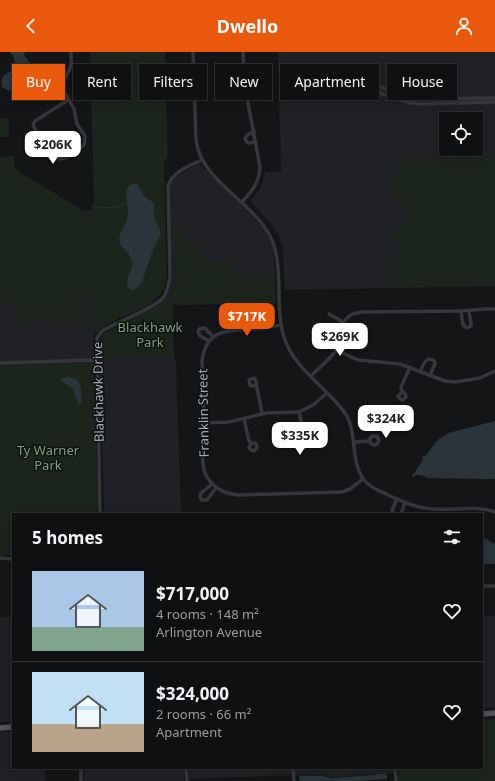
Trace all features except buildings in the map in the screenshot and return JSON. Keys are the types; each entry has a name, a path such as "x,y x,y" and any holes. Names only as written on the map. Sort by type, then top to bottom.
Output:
{"main road":[{"path":"483,714 495,713"},
{"path":"0,728 12,727"}],"street":[{"path":"68,100 36,121 33,125 49,154 59,159 67,157 80,148 85,140 85,136 77,124 74,109 64,91 63,84 71,66 71,52"},
{"path":"193,52 196,140 198,151 202,160 267,230 275,247 277,259 281,325 284,338 296,360 342,408 349,419 354,442 356,464 363,479 375,489 405,502 427,508 480,508 495,512"},
{"path":"243,52 243,64"},
{"path":"379,87 415,99 495,98"},
{"path":"379,93 410,103 420,104 495,102"},
{"path":"242,202 254,188 259,178 260,168 248,100"},
{"path":"254,132 247,135 245,139 248,142 256,142"},
{"name":"Blackhawk Drive","path":"100,513 96,341 100,332 155,304 165,294 169,286 170,277 168,186 172,177 176,173 202,160"},
{"path":"311,376 336,350 343,322 348,317 359,312 470,311 495,309"},
{"path":"462,311 463,326 467,328 471,324 470,311"},
{"path":"329,314 343,322"},
{"path":"213,337 205,328 199,329 200,336 209,341 213,337 230,330 281,325"},
{"name":"Franklin Street","path":"209,341 203,354 202,362 204,465 206,474 212,484"},
{"path":"336,350 358,360 367,362 394,363 410,367 440,380 455,382 482,377 495,372"},
{"path":"420,371 428,358 434,360 435,363 430,376"},
{"path":"0,363 96,360"},
{"path":"402,392 401,387 410,367"},
{"path":"256,385 259,391 262,414"},
{"path":"204,423 229,422 262,414 299,412 313,405 327,392"},
{"path":"299,412 304,433 303,441"},
{"path":"244,419 247,435 251,443"},
{"path":"354,442 370,440"},
{"path":"216,488 207,500 202,500 200,497 201,493 212,484 227,494 239,495 338,492 350,489 363,479"},
{"path":"394,513 392,510 397,498"},
{"path":"401,513 405,502"},
{"path":"0,558 12,559"},
{"path":"483,586 495,586"},
{"path":"81,769 81,781"},
{"path":"186,769 187,781"},
{"path":"293,769 294,781"},
{"path":"395,769 396,781"}],"shaded area":[{"path":"10,52 25,52 24,55 31,64 15,64 13,56"},
{"path":"278,52 495,52 495,286 285,290 283,251 279,236 272,225 250,201 261,188 265,172 281,172"},
{"path":"12,71 12,90 7,90 2,87 2,80 6,74"},
{"path":"198,164 201,165 262,226 272,244 275,275 240,276 172,305 164,300 170,289 172,276 169,190 170,185 176,176"},
{"path":"133,184 137,184 145,197 154,203 154,216 161,235 153,249 142,282 133,290 127,286 132,268 130,256 121,246 119,237 128,218 126,197 127,189"},
{"path":"89,301 91,327 95,334 93,341 94,368 87,363 0,366 0,303"},
{"path":"174,356 176,364 181,513 103,513 99,358"},
{"path":"67,377 75,379 79,382 82,398 81,404 78,403 73,389 61,381 61,379"},
{"path":"495,421 495,479 428,478 421,475 416,475 414,477 412,476 423,460 422,457 425,456 439,439 448,433"},
{"path":"483,538 495,544 495,564 483,564"},
{"path":"483,616 495,616 495,708 483,708"},
{"path":"0,617 11,617 12,722 0,722"},
{"path":"0,732 12,732 12,769 45,769 45,781 0,781"},
{"path":"84,769 184,769 184,781 84,781"},
{"path":"189,769 291,769 291,775 189,779"},
{"path":"295,769 394,769 394,773 332,777 323,775 295,776"},
{"path":"387,773 387,779 356,781 300,781 299,776 324,776 332,778"}],"green space":[{"path":"90,52 165,52 165,64 139,64 139,100 166,100 168,157 164,162 167,281 162,292 145,306 114,321 95,334 91,327 89,301 72,301 72,303 78,305 82,322 81,324 74,323 71,319 65,321 62,317 51,323 33,318 27,321 24,327 17,326 14,311 18,303 0,303 0,157 14,156 14,167 18,171 84,211 92,210 94,203 91,100 131,100 131,64 90,64"},
{"path":"0,118 9,118 9,137 0,137"},
{"path":"495,157 495,286 398,288 396,243 393,243 393,241 408,214 390,184 390,182 395,180 395,159"},
{"name":"Blackhawk Park","path":"177,231 211,264 225,259 240,276 275,275 276,303 173,305 174,356 99,358 99,344 103,334 153,308 164,300 171,304 168,300 176,283 172,234"},
{"name":"Ty Warner Park","path":"87,363 94,368 98,498 97,513 12,513 12,555 0,555 0,366"},
{"path":"495,719 495,781 398,781 398,769 483,769 483,720"}],"waterway":[{"path":"91,206 109,208 127,203"}]}
